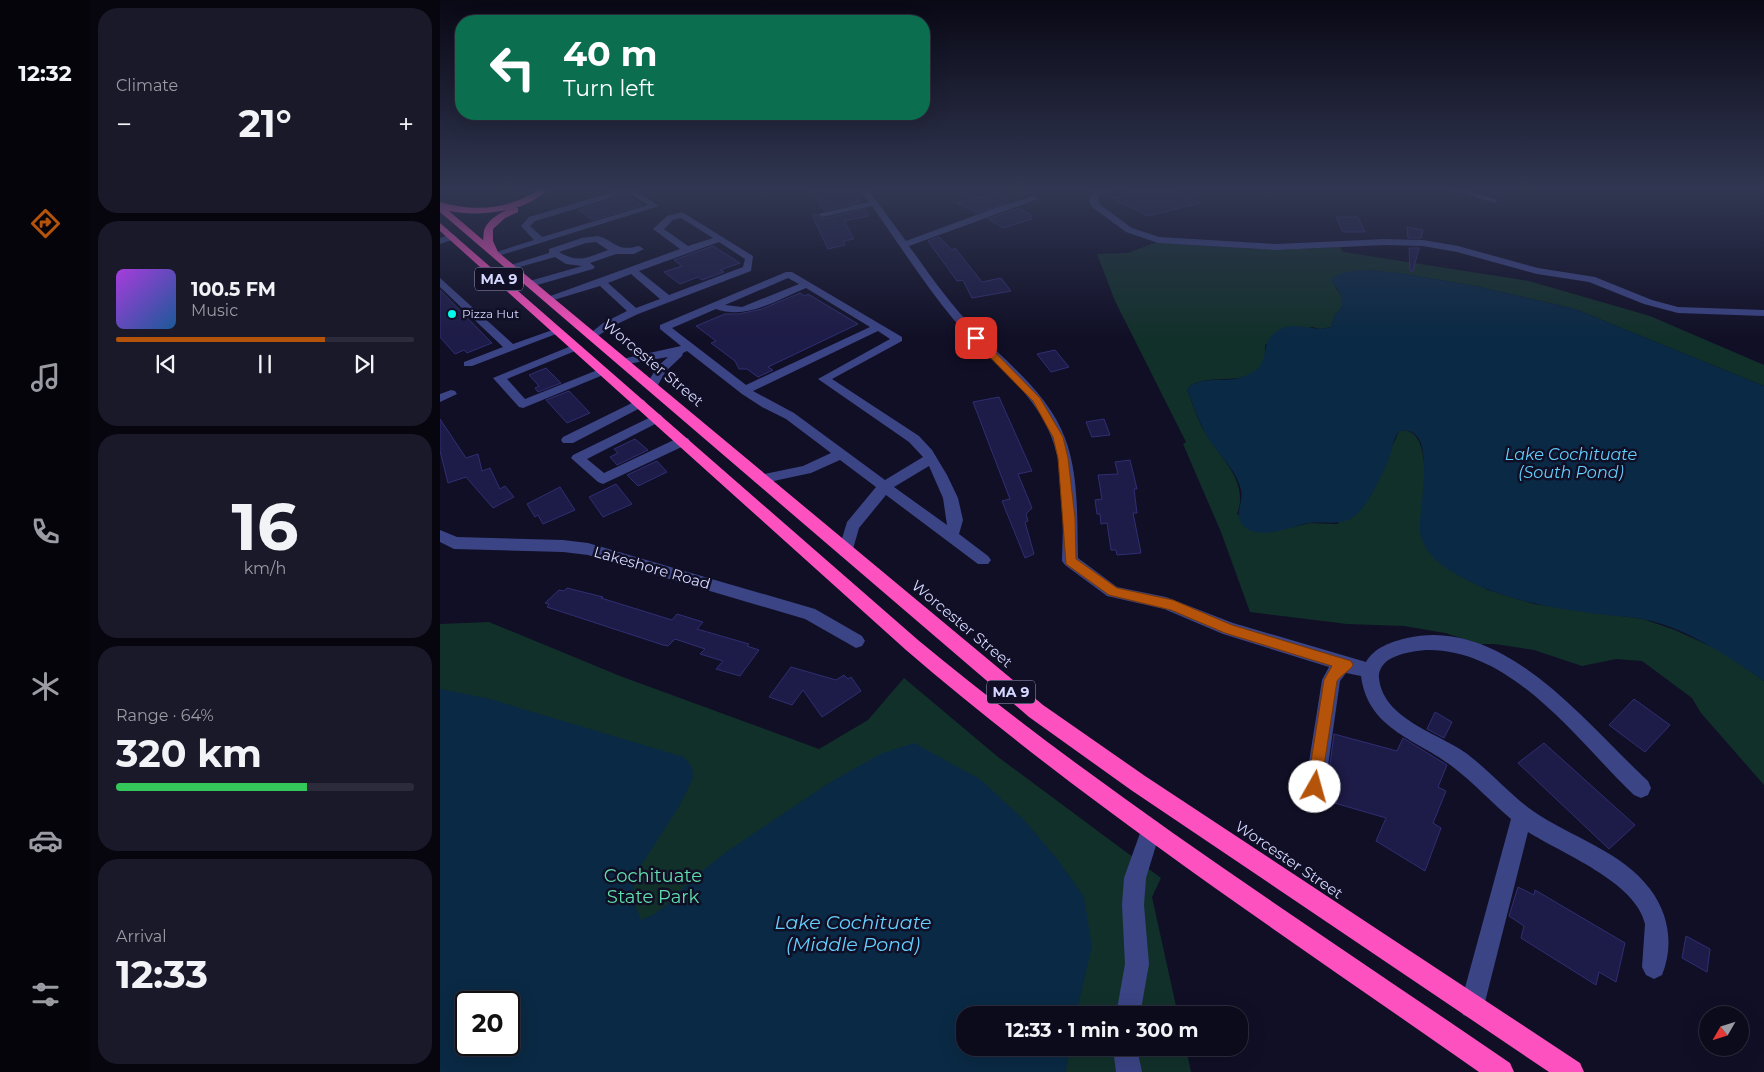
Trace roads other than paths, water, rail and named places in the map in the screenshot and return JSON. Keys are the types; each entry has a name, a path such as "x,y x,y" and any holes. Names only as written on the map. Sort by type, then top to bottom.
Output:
{"highway":[{"name":"MA 9","path":"453,238 975,698 1053,759 1501,1072"},
{"name":"Worcester Street","path":"476,238 1007,688 1060,729 1571,1072"},
{"path":"488,238 495,254"}],"street":[{"path":"538,238 541,241"},
{"path":"495,254 549,238"},
{"path":"670,238 687,250"},
{"path":"898,238 958,318 1031,394 1048,417 1062,451 1069,518 1070,561 1113,592 1173,605 1229,629 1346,665 1370,670"},
{"path":"903,245 931,238"},
{"path":"1151,238 1276,247 1385,242 1423,243 1458,249 1537,271 1591,280 1648,302 1678,310 1717,313 1764,312"},
{"path":"615,251 598,239 584,240 552,251 569,262 586,265 634,312"},
{"path":"547,299 604,281 720,239 750,258 748,269 634,312 607,325 592,337"},
{"path":"530,284 586,265 615,251 631,252 640,249"},
{"path":"509,266 556,254"},
{"path":"632,270 668,300"},
{"path":"951,536 955,526 954,508 926,449 824,379 898,339 789,274 664,327 745,390 762,402 790,416 983,560"},
{"path":"440,281 511,348"},
{"path":"745,390 878,327"},
{"path":"468,364 558,331"},
{"path":"576,347 499,378 523,404 604,371"},
{"path":"622,362 654,358 690,347"},
{"path":"651,387 664,365 690,347"},
{"path":"568,440 640,403"},
{"path":"657,418 578,458 603,479 683,441"},
{"path":"760,479 806,470 841,454"},
{"path":"846,552 852,526 885,486 932,459"},
{"name":"Lakeshore Road","path":"440,535 454,543 564,546 588,549 809,614 834,626 856,641"},
{"path":"1641,788 1604,754 1548,695 1517,672 1479,651 1451,644 1424,643 1403,646 1381,654 1370,670 1369,676 1376,694 1394,719 1408,730 1458,758 1522,815 1616,873 1645,900 1652,910 1657,929 1654,967"},
{"path":"1315,787 1331,680 1338,668 1346,665"},
{"path":"1472,1006 1522,815"},
{"path":"1130,1006 1137,964 1133,905 1134,884 1152,829"},
{"path":"1127,1056 1129,1072"}],"water":[{"name":"Lake Cochituate (South Pond)","path":"1365,270 1399,273 1480,287 1575,309 1764,386 1764,681 1706,644 1659,623 1637,618 1540,605 1484,588 1444,567 1427,550 1420,533 1424,471 1423,454 1420,440 1412,432 1399,431 1376,487 1361,510 1350,519 1339,522 1309,523 1260,533 1246,528 1242,524 1239,520 1241,490 1238,481 1207,437 1187,390 1190,386 1202,381 1236,379 1253,372 1263,361 1268,342 1272,336 1285,327 1298,326 1318,329 1331,327 1335,315 1342,307 1342,296 1331,280 1343,273"},
{"name":"Lake Cochituate (Middle Pond)","path":"440,689 490,699 684,757 692,767 693,778 679,807 642,864 634,884 634,901 641,920 654,914 670,902 691,880 726,852 829,783 880,754 914,743 980,779 1024,820 1059,861 1084,897 1092,946 1078,1006 956,1006 956,1056 1069,1056 1066,1072 440,1072"}],"place":[{"name":"Pizza Hut","path":"452,314"}],"park label":[{"name":"Cochituate State Park","path":"653,886"}]}
